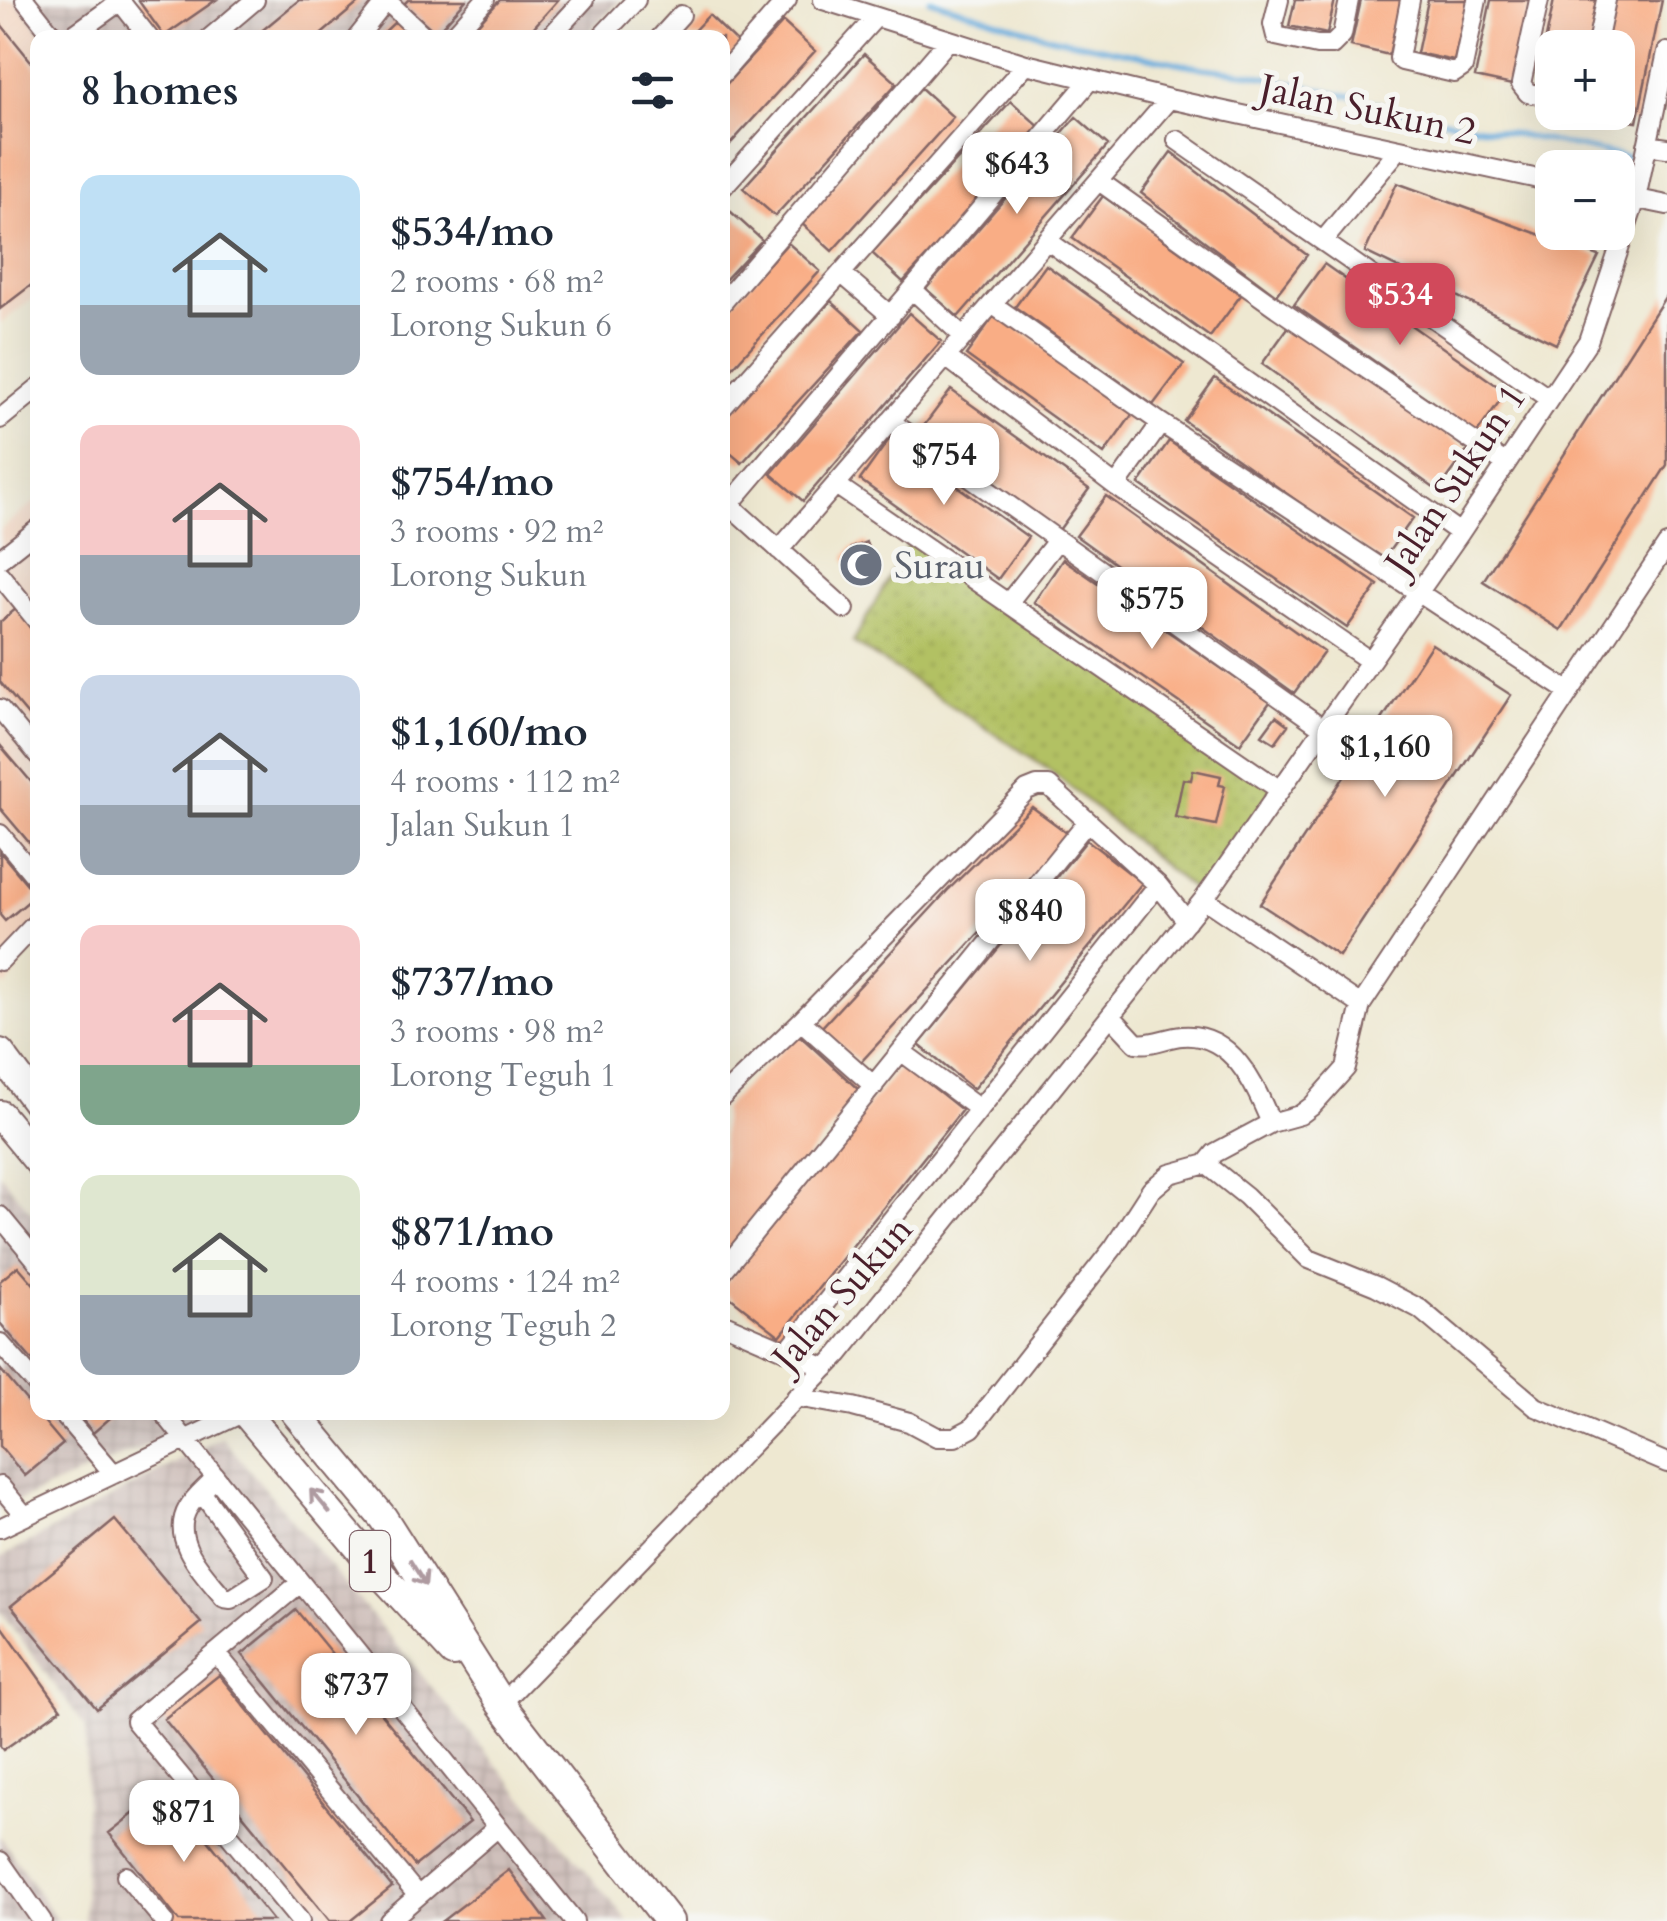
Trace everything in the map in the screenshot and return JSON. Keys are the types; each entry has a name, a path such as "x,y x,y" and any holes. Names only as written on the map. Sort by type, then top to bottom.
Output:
{"highway":[{"path":"0,1053 30,1093"},
{"path":"0,1115 30,1151"},
{"name":"1","path":"251,1420 381,1574 501,1704 669,1921"},
{"path":"285,1420 316,1436"},
{"name":"1","path":"302,1420 383,1518 501,1704"}],"street":[{"path":"25,0 48,30"},
{"path":"219,30 254,0"},
{"path":"363,30 386,0 418,30"},
{"path":"458,30 485,0"},
{"path":"556,30 584,0"},
{"path":"608,30 636,0"},
{"path":"730,65 786,0"},
{"name":"Jalan Sukun 2","path":"823,0 1026,64 1535,178"},
{"path":"1279,0 1276,36 1317,46 1332,45 1342,35 1349,0"},
{"path":"1410,0 1398,52 1402,62 1454,73 1460,71 1477,0"},
{"path":"1535,94 1528,93 1521,84 1539,0"},
{"path":"1600,30 1606,0"},
{"path":"81,30 121,1 144,30"},
{"path":"667,30 681,15"},
{"path":"730,179 875,18"},
{"path":"730,294 947,42"},
{"name":"Jalan Sukun 1","path":"1635,176 1647,145 1667,52"},
{"path":"730,399 1026,64"},
{"path":"730,497 913,290 1090,80"},
{"path":"779,550 1169,99"},
{"path":"1177,140 1548,398"},
{"path":"1647,145 1667,148"},
{"path":"1323,242 1399,149"},
{"path":"1099,181 1276,308 1505,463"},
{"path":"1635,199 1667,205"},
{"path":"1048,240 1460,533"},
{"name":"Jalan Sukun 1","path":"1204,899 1460,533 1588,341 1613,250"},
{"path":"841,273 890,316"},
{"path":"913,290 964,337"},
{"path":"992,304 1161,423 1568,691"},
{"path":"946,358 1116,486 1370,661"},
{"path":"0,418 30,394"},
{"path":"890,421 1323,728"},
{"path":"1116,486 1161,423"},
{"path":"836,485 1280,790"},
{"path":"730,506 845,610"},
{"path":"0,559 30,535"},
{"path":"1008,603 1056,542"},
{"path":"796,1398 854,1407 909,1422 937,1438 955,1436 972,1428 1114,1246 1151,1190 1170,1174 1206,1164 1215,1153 1312,1106 1346,1068 1362,1006 1667,545"},
{"path":"0,576 30,612"},
{"path":"20,600 30,593"},
{"path":"0,708 30,745"},
{"path":"730,1089 1026,790 1049,786 1158,885 1188,921"},
{"path":"730,1262 1087,822"},
{"path":"0,834 30,870"},
{"path":"787,1351 1158,885"},
{"path":"1204,899 1362,1006"},
{"name":"Jalan Sukun","path":"501,1704 826,1368 1204,899"},
{"path":"0,961 30,929"},
{"path":"1111,1016 1142,1045 1188,1035 1217,1042 1238,1060 1272,1123"},
{"path":"801,1021 874,1086"},
{"path":"902,1052 978,1108"},
{"path":"1206,1164 1246,1196 1309,1259 1420,1308 1536,1407 1667,1463"},
{"path":"3,1226 30,1254"},
{"path":"730,1326 826,1368"},
{"path":"0,1342 30,1377"},
{"path":"68,1420 114,1474"},
{"path":"170,1420 186,1440 208,1486 264,1578 231,1599 224,1598 186,1549 184,1524 188,1508 208,1486"},
{"path":"0,1528 227,1420"},
{"path":"0,1486 25,1516"},
{"path":"208,1486 295,1577 498,1827 565,1918"},
{"path":"295,1577 216,1653 134,1721 300,1921"},
{"path":"216,1653 418,1896"},
{"path":"389,1921 498,1827"},
{"path":"0,1861 42,1921"},
{"path":"126,1876 164,1921"}],"shaded area":[{"path":"0,0 14,0 38,30 30,30 30,300 0,324"},
{"path":"14,0 621,0 590,30 38,30"},
{"path":"30,506 30,949 7,987 0,979 0,530"},
{"path":"0,1174 30,1210 30,1420 204,1420 0,1509"},
{"path":"222,1437 628,1921 84,1921 86,1728 0,1611 0,1558"},
{"path":"0,1836 57,1921 0,1921"}],"green space":[{"path":"912,537 1280,790 1204,899 1046,767 853,642"}],"building":[{"path":"138,0 216,0 173,30 160,30"},
{"path":"299,0 362,0 326,30 263,30"},
{"path":"408,0 466,0 439,30 433,30 404,4"},
{"path":"500,0 558,0 531,30 472,30"},
{"path":"1295,0 1335,0 1327,34 1289,26"},
{"path":"1361,0 1401,0 1389,55 1351,46"},
{"path":"1428,0 1468,0 1454,61 1417,53"},
{"path":"1491,0 1531,0 1512,85 1475,77"},
{"path":"1554,0 1600,0 1594,30 1548,30"},
{"path":"1615,0 1662,0 1637,122 1635,30 1609,30"},
{"path":"709,15 724,30 695,30"},
{"path":"398,19 408,30 386,30"},
{"path":"783,22 815,51 730,144 730,80"},
{"path":"0,23 30,60 30,286 0,309"},
{"path":"730,35 741,46 730,57"},
{"path":"864,54 897,83 775,216 743,188"},
{"path":"921,88 953,117 832,251 800,222"},
{"path":"1011,101 1043,130 903,282 872,253"},
{"path":"1076,117 1108,145 958,317 926,289"},
{"path":"1171,152 1307,255 1276,295 1141,193"},
{"path":"1397,183 1535,233 1535,250 1582,250 1599,256 1556,344 1365,252"},
{"path":"1103,196 1241,295 1210,337 1072,238"},
{"path":"730,211 762,240 730,274"},
{"path":"788,243 820,271 730,370 730,306"},
{"path":"1324,264 1506,392 1477,433 1294,305"},
{"path":"1046,265 1184,364 1153,405 1015,307"},
{"path":"1667,294 1667,465 1561,630 1483,581"},
{"path":"831,301 863,330 742,463 730,453 730,412"},
{"path":"909,313 941,341 803,501 771,474"},
{"path":"996,313 1134,412 1104,454 966,355"},
{"path":"1292,322 1468,450 1438,491 1262,364"},
{"path":"1215,378 1413,518 1382,561 1184,421"},
{"path":"951,390 1089,489 1059,530 920,431"},
{"path":"890,438 1028,537 998,579 860,480"},
{"path":"1169,441 1378,585 1347,628 1139,484"},
{"path":"1106,496 1324,652 1294,693 1076,536"},
{"name":"Surau","path":"866,542 878,572 856,581 844,558 851,548"},
{"path":"1063,559 1270,702 1240,744 1034,602"},
{"path":"17,608 30,623 30,718 0,682 0,622"},
{"path":"1432,644 1511,695 1339,956 1260,904"},
{"path":"1276,716 1288,725 1275,743 1262,735"},
{"path":"0,745 30,781 30,844 0,808"},
{"path":"1193,770 1221,776 1219,785 1225,786 1216,825 1175,817 1183,779 1191,780"},
{"path":"1032,807 1070,835 860,1063 821,1028 949,889"},
{"path":"1087,840 1142,883 973,1089 919,1045"},
{"path":"0,852 30,888 30,900 5,921 0,915"},
{"path":"798,1034 860,1091 730,1255 730,1101"},
{"path":"903,1063 962,1110 780,1336 730,1297 730,1277"},
{"path":"18,1266 30,1280 30,1358 0,1323 0,1281"},
{"path":"0,1369 30,1405 30,1420 43,1420 63,1444 25,1476 0,1446"},
{"path":"82,1420 108,1420 93,1433"},
{"path":"115,1520 201,1623 97,1709 11,1606"},
{"path":"296,1610 470,1822 415,1866 242,1654"},
{"path":"0,1623 61,1709 3,1750 0,1746"},
{"path":"219,1675 392,1887 350,1921 330,1921 164,1719"},
{"path":"166,1788 273,1921 179,1921 109,1833"},
{"path":"509,1870 547,1921 442,1921"}],"waterway":[{"path":"930,0 1051,37 1252,74 1405,112 1593,150"}],"place":[{"name":"Surau","path":"861,565"}]}
